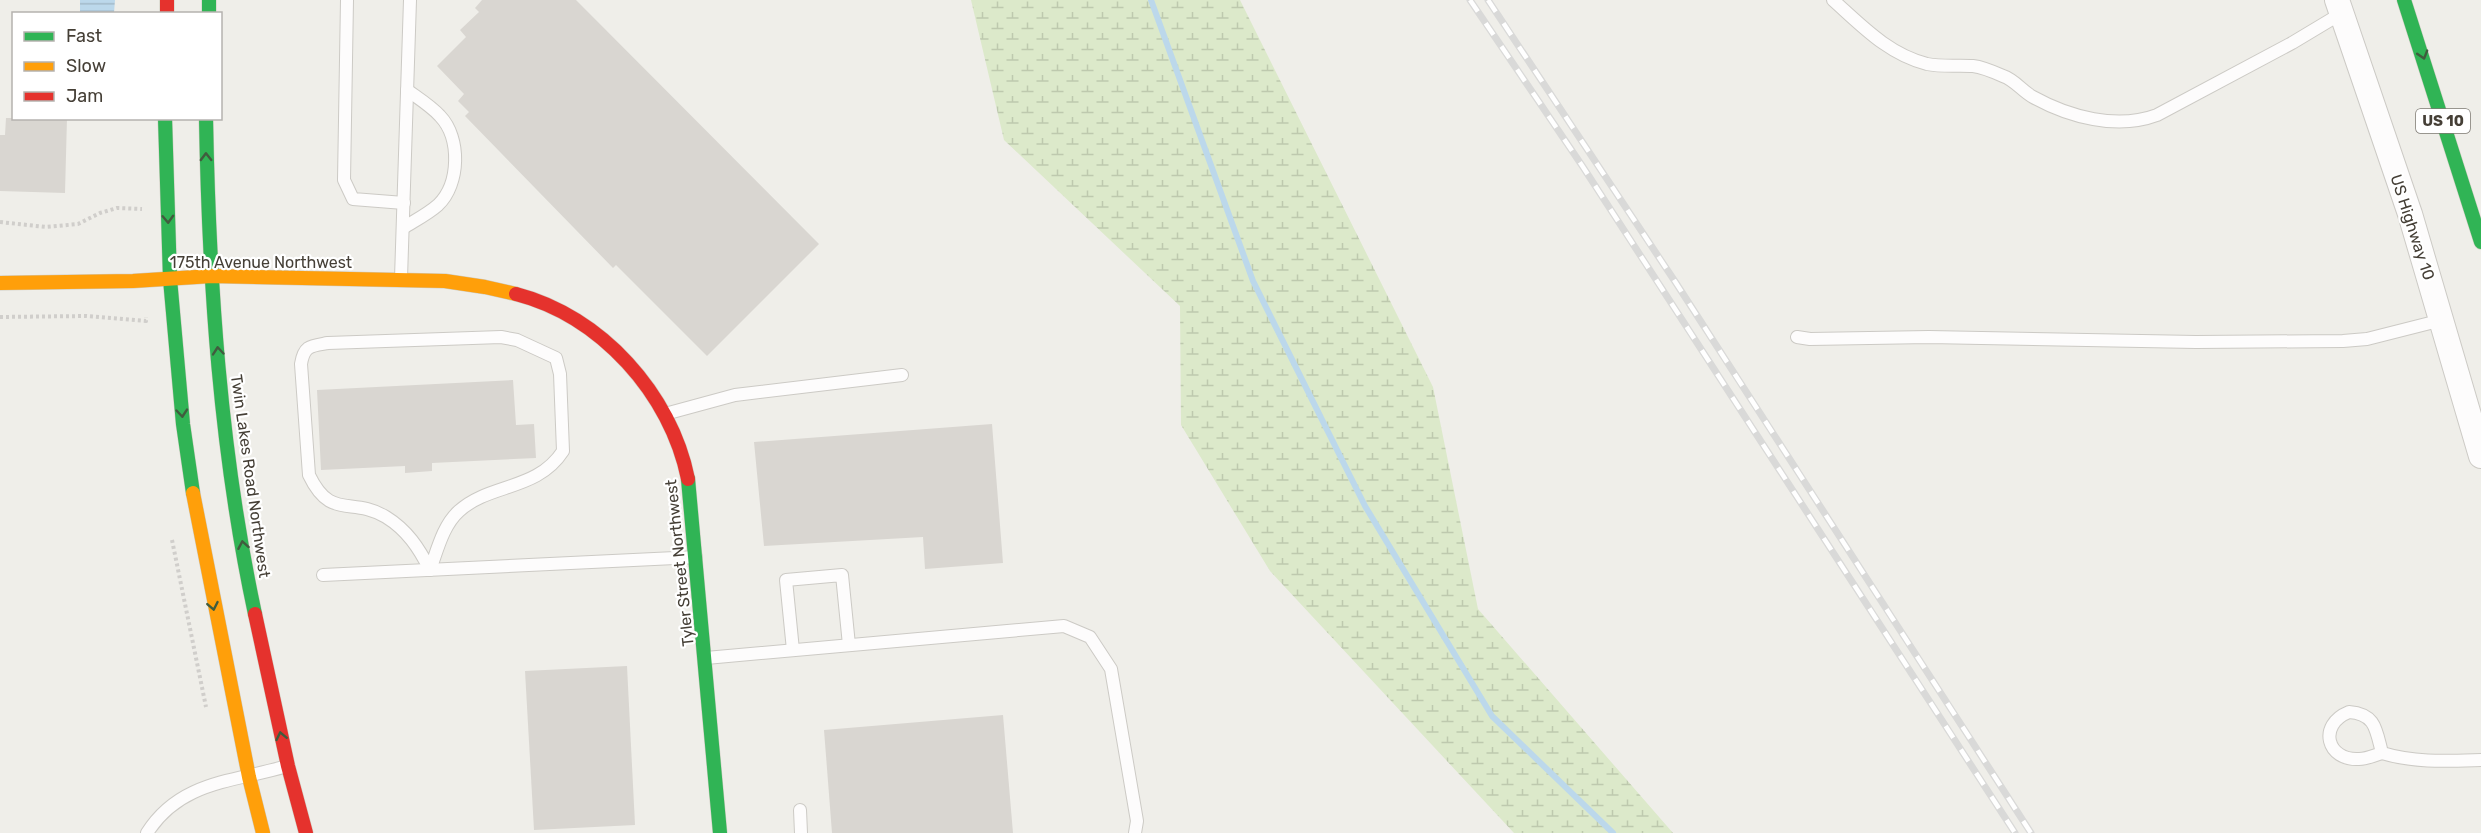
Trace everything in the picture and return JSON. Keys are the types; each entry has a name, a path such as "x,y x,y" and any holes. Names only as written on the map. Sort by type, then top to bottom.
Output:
{"main road":[{"name":"US 10","path":"2404,0 2481,242"},
{"path":"165,120 170,279 183,424 196,517 249,777 263,833"},
{"name":"Twin Lakes Road Northwest","path":"206,120 208,236 223,419 252,599 288,766 306,833"},
{"name":"175th Avenue Northwest","path":"0,283 212,276 401,279 483,284 521,294"},
{"name":"Tyler Street Northwest","path":"521,294 561,310 598,333 646,385 681,448 690,486 698,557 720,833"}],"street":[{"name":"US Highway 10","path":"2339,7 2410,214 2481,456"}],"lane":[{"path":"346,0 344,180 347,191 353,199 404,203"},
{"path":"1833,0 1886,47 1905,57 1929,64 1975,66 2006,76 2030,96 2068,112 2087,118 2120,122 2144,120 2157,115 2292,43 2339,7"},
{"path":"401,279 412,2"},
{"path":"403,228 438,205 448,192 455,175 450,135 441,117 407,90"},
{"path":"1797,337 1810,339 1929,337 2208,342 2343,341 2367,339 2442,320"},
{"path":"501,337 517,339 556,358 560,374 563,451 556,462 540,474 516,486 483,497 459,511 447,526 430,570 417,545 385,517 360,508 336,504 322,497 315,488 309,475 301,364 303,352 310,346 328,343 501,337"},
{"path":"664,415 735,396 902,375"},
{"path":"323,575 698,557"},
{"path":"793,650 786,580 842,574 849,645"},
{"path":"705,658 1064,626 1090,637 1111,669 1137,821 1135,833"},
{"path":"2382,753 2376,728 2367,716 2349,712 2335,719 2331,726 2330,741 2343,756 2359,759 2382,753 2408,759 2481,760"},
{"path":"147,833 164,809 195,791 288,766"},
{"path":"800,810 801,833"}],"path":[{"path":"0,222 46,227 78,224 100,213 117,208 143,209"},
{"path":"0,317 86,316 146,321 146,310"}],"green space":[{"path":"971,0 1240,0 1433,387 1478,609 1673,833 1514,833 1270,571 1181,425 1180,306 1004,140"}],"water":[{"path":"80,0 115,0 114,12 80,12"}],"building":[{"path":"482,0 576,0 819,244 707,356 616,265 613,268 465,116 469,112 458,101 464,94 437,66 466,37 460,30 479,12 475,8"},
{"path":"6,118 12,118 12,120 67,120 65,193 0,191 0,135 5,135"},
{"path":"513,380 516,425 534,424 536,458 432,463 432,471 405,473 405,466 321,470 317,390"},
{"path":"992,424 1003,563 925,569 923,537 764,546 754,442"},
{"path":"627,666 635,825 534,830 525,671"},
{"path":"1003,715 1013,833 832,833 824,730"}],"waterway":[{"path":"1151,0 1253,281 1365,506 1492,716 1613,833"}],"railway":[{"path":"1470,0 1583,167 2015,833"},
{"path":"1488,0 1676,283 2031,833"}],"traffic: fast":[{"path":"209,0 209,12"},
{"path":"2404,0 2481,242"},
{"path":"165,120 170,279 183,424 193,493"},
{"path":"206,120 210,243 225,429 243,553 255,614"},
{"path":"688,479 720,833"}],"traffic: slow":[{"path":"0,283 133,281 212,276 445,281 516,294"},
{"path":"193,493 249,777 263,833"}],"traffic: jam":[{"path":"167,0 167,12"},
{"path":"516,294 547,305 576,320 628,363 649,389 666,417 679,448 688,479"},
{"path":"255,614 288,766 306,833"}]}
